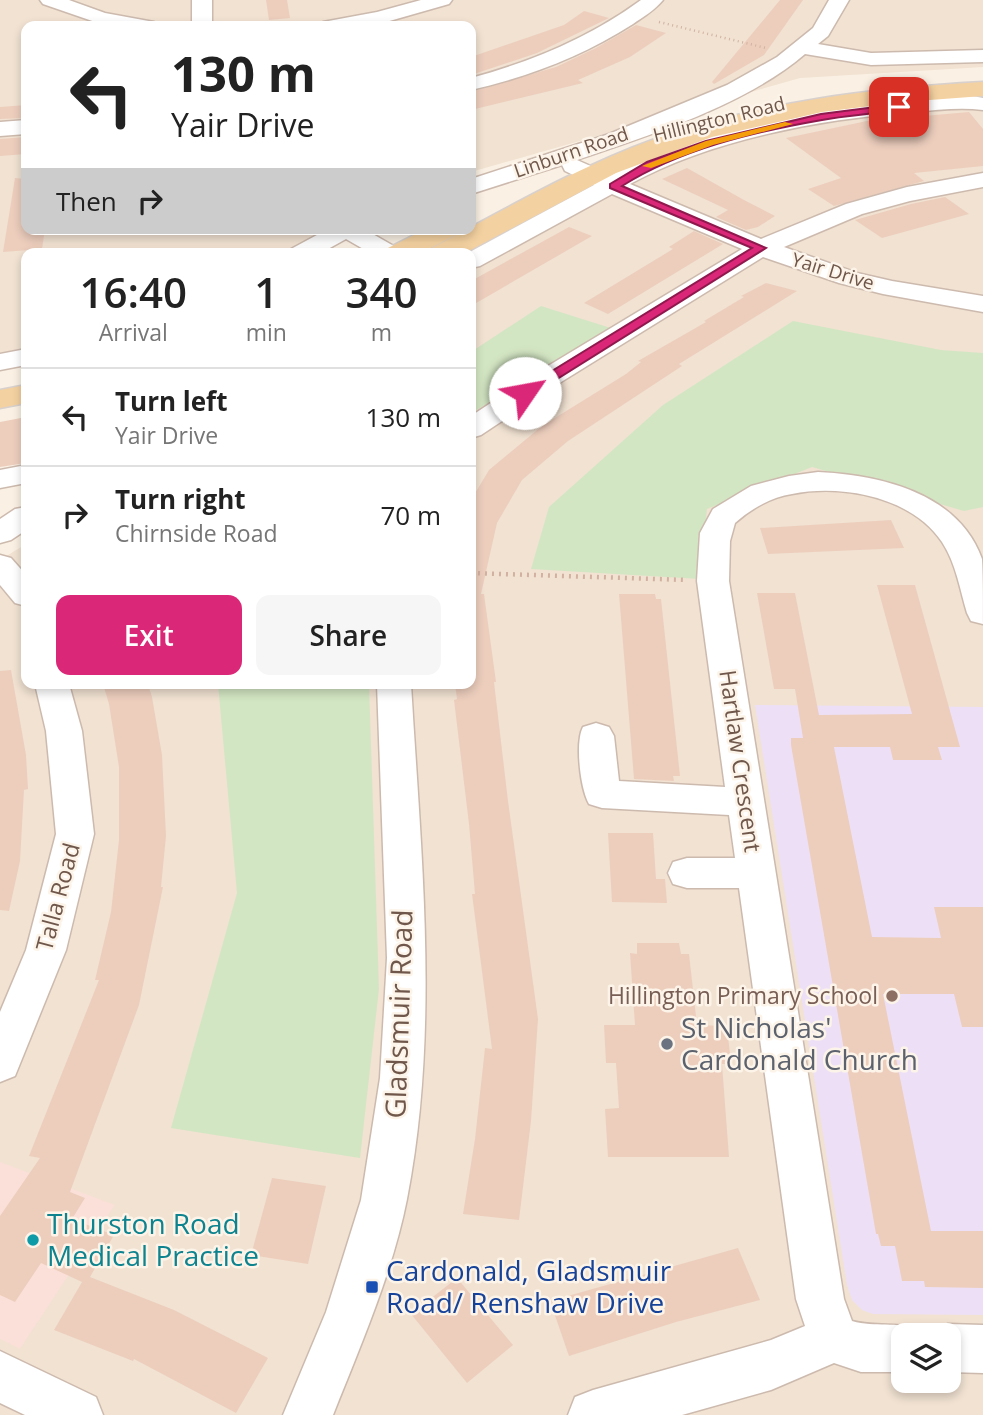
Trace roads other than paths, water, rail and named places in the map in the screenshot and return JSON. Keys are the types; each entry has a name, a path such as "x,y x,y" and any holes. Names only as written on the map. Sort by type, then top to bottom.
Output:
{"main road":[{"name":"Hillington Road","path":"476,216 593,176 652,134 746,110 839,92 983,79"},
{"name":"Hillington Road","path":"454,248 593,176 665,145 758,118 825,104 939,91 983,89"},
{"path":"410,248 435,235"},
{"path":"0,380 21,376"},
{"path":"0,399 21,395"}],"street":[{"path":"50,0 101,18 118,21"},
{"path":"202,0 202,21"},
{"path":"363,21 442,0"},
{"path":"476,82 555,58 595,40 653,0"},
{"name":"Linburn Road","path":"476,185 679,114 766,75 799,52 824,27 839,0"},
{"path":"348,1 355,21"},
{"path":"799,52 871,59 983,55"},
{"path":"476,258 585,198 593,176 650,164 764,129 877,108 965,101 983,104"},
{"path":"0,129 21,128"},
{"name":"Yair Drive","path":"593,176 761,248 870,283 983,304"},
{"path":"476,426 761,248 854,209 907,194 983,180"},
{"path":"311,248 336,235"},
{"path":"357,235 380,248"},
{"path":"0,362 21,358"},
{"path":"0,479 21,475"},
{"name":"Hartlaw Crescent","path":"834,1339 820,1299 713,581 713,540 723,517 749,498 777,487 808,482 847,483 898,496 921,507 947,527 963,549 983,613"},
{"path":"0,533 21,519"},
{"path":"0,565 21,589"},
{"name":"Talla Road","path":"0,1063 46,950 75,834 64,731 53,689"},
{"name":"Gladsmuir Road","path":"308,1415 350,1312 384,1200 402,1078 407,958 394,689"},
{"path":"596,736 602,794 745,802"},
{"path":"687,873 756,873"},
{"path":"593,1415 771,1365 834,1339 861,1348 891,1348"},
{"path":"961,1348 983,1349"},
{"path":"0,1376 78,1415"}],"place":[{"name":"Hillington Primary School","path":"892,996"},
{"name":"St Nicholas' Cardonald Church","path":"667,1044"},
{"name":"Thurston Road Medical Practice","path":"33,1240"},
{"name":"Cardonald, Gladsmuir Road/ Renshaw Drive","path":"372,1287"}]}
